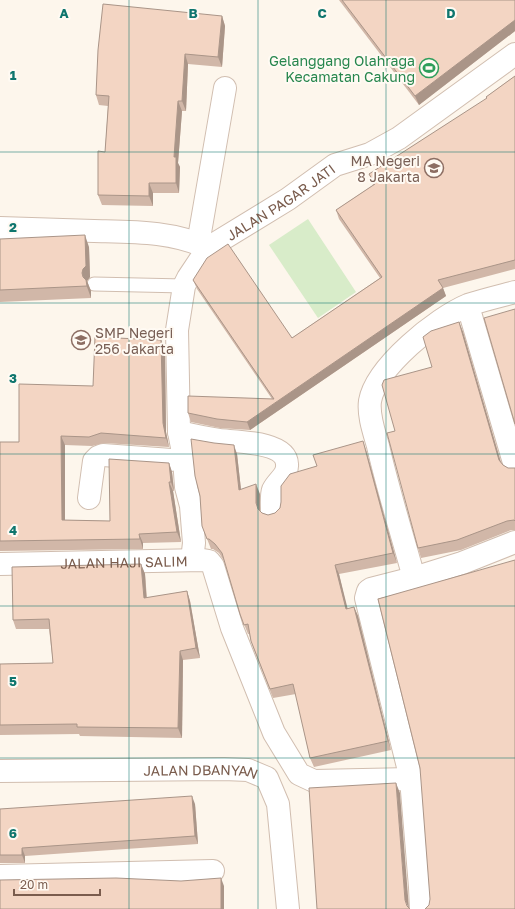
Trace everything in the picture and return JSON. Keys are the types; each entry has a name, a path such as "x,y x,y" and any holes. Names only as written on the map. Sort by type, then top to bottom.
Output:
{"street":[{"name":"JALAN PAGAR JATI","path":"203,246 288,199 335,166 354,158 370,154 399,138 515,54"},
{"path":"184,286 203,246 225,88"},
{"path":"0,228 147,232 174,236 203,246"},
{"name":"JALAN HAJI SALIM","path":"0,564 192,560 194,543 193,521 186,487 184,458 179,432 177,330 184,286"},
{"path":"414,578 380,454 371,417 370,401 377,383 398,356 435,324 468,306 515,292"},
{"path":"468,306 515,466"},
{"path":"179,432 200,437 262,444 281,452 287,462 286,474 272,491 272,512"},
{"path":"89,498 94,461 103,454 170,460 184,458"},
{"path":"421,909 411,779 366,598 368,591 371,589 414,578 462,563 515,542"},
{"path":"192,560 209,561 213,566 232,628 274,732 299,774 314,781 411,779"},
{"name":"JALAN DBANYAN","path":"0,772 224,769 248,770 267,778 278,804 288,909"},
{"path":"0,876 214,871"}],"lane":[{"path":"94,284 184,286"}],"green space":[{"path":"308,219 356,292 318,318 269,245"}],"building":[{"name":"Gelanggang Olahraga Kecamatan Cakung","path":"342,0 515,0 515,20 415,96"},
{"path":"103,4 222,16 218,57 185,54 182,101 178,101 174,157 176,157 176,183 149,183 149,196 98,195 98,151 105,152 109,96 96,95 98,50"},
{"name":"MA Negeri 8 Jakarta","path":"515,76 515,260 438,280 443,288 247,422 217,419 188,413 188,396 274,399 193,280 207,258 228,244 292,338 382,277 336,210 375,184 369,174 487,98 486,97"},
{"path":"85,235 86,266 82,273 86,280 87,286 0,290 0,239"},
{"path":"515,309 515,424 484,318"},
{"path":"459,322 499,460 508,468 515,468 515,521 507,521 457,540 418,548 387,433 395,431 382,385 384,380 432,367 423,337 431,331"},
{"path":"95,337 161,340 163,423 166,438 101,433 89,437 61,436 62,520 110,521 109,459 169,463 171,482 169,482 177,532 139,534 140,539 0,541 0,442 19,442 19,384 93,386"},
{"path":"191,439 234,445 239,490 256,484 256,503 258,509 262,513 268,515 275,513 280,508 281,486 290,474 317,466 313,455 363,441 393,553 335,565 346,609 354,607 388,741 310,758 293,684 270,689 251,641 248,624 244,625 240,614 222,553 215,544 207,539 202,526 200,496 195,476"},
{"path":"515,560 515,909 425,909 429,905 430,899 420,768 378,599"},
{"path":"141,564 144,598 187,591 196,648 180,651 178,728 77,727 77,724 0,725 0,664 53,663 49,619 13,620 12,567"},
{"path":"396,783 405,900 410,909 317,909 309,788"},
{"path":"192,796 195,836 22,848 22,855 0,855 0,809"},
{"path":"116,878 181,881 221,878 221,909 0,909 0,880"}],"place":[{"name":"Gelanggang Olahraga Kecamatan Cakung","path":"429,68"},
{"name":"MA Negeri 8 Jakarta","path":"434,168"},
{"name":"SMP Negeri 256 Jakarta","path":"81,340"}]}
